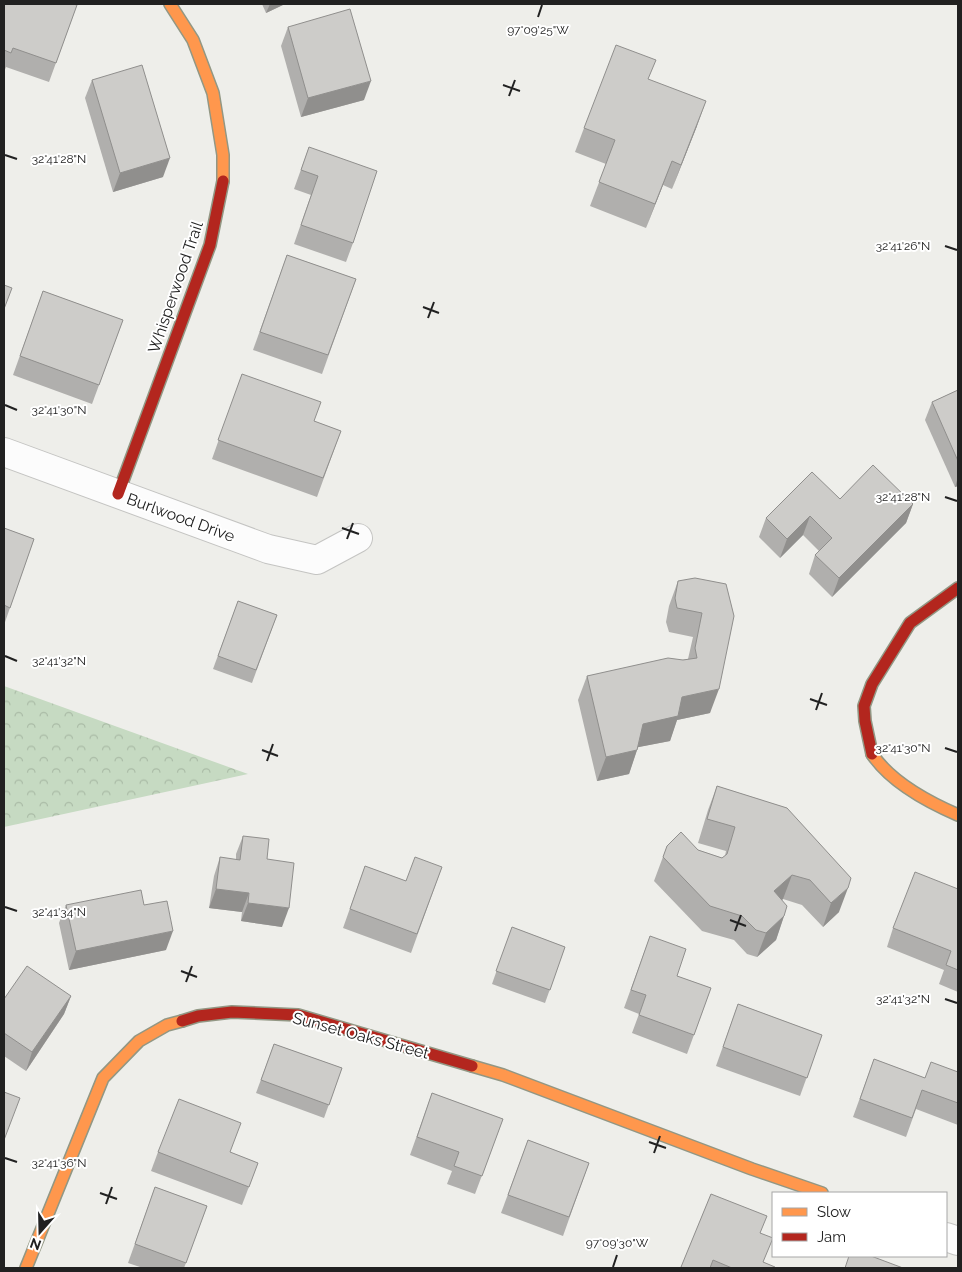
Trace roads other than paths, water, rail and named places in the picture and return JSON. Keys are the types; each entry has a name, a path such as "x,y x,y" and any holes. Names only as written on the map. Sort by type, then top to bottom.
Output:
{"street":[{"name":"Whisperwood Trail","path":"118,494 210,245 223,186 223,155 213,93 193,40 170,4"},
{"name":"Burlwood Drive","path":"4,452 268,549 317,560 358,538"},
{"path":"958,588 910,623 872,684 864,706 872,754 901,784 937,806 958,815"},
{"name":"Sunset Oaks Street","path":"26,1268 103,1078 139,1040 167,1025 198,1016 232,1012 298,1015 504,1075 752,1169 819,1192"}]}
